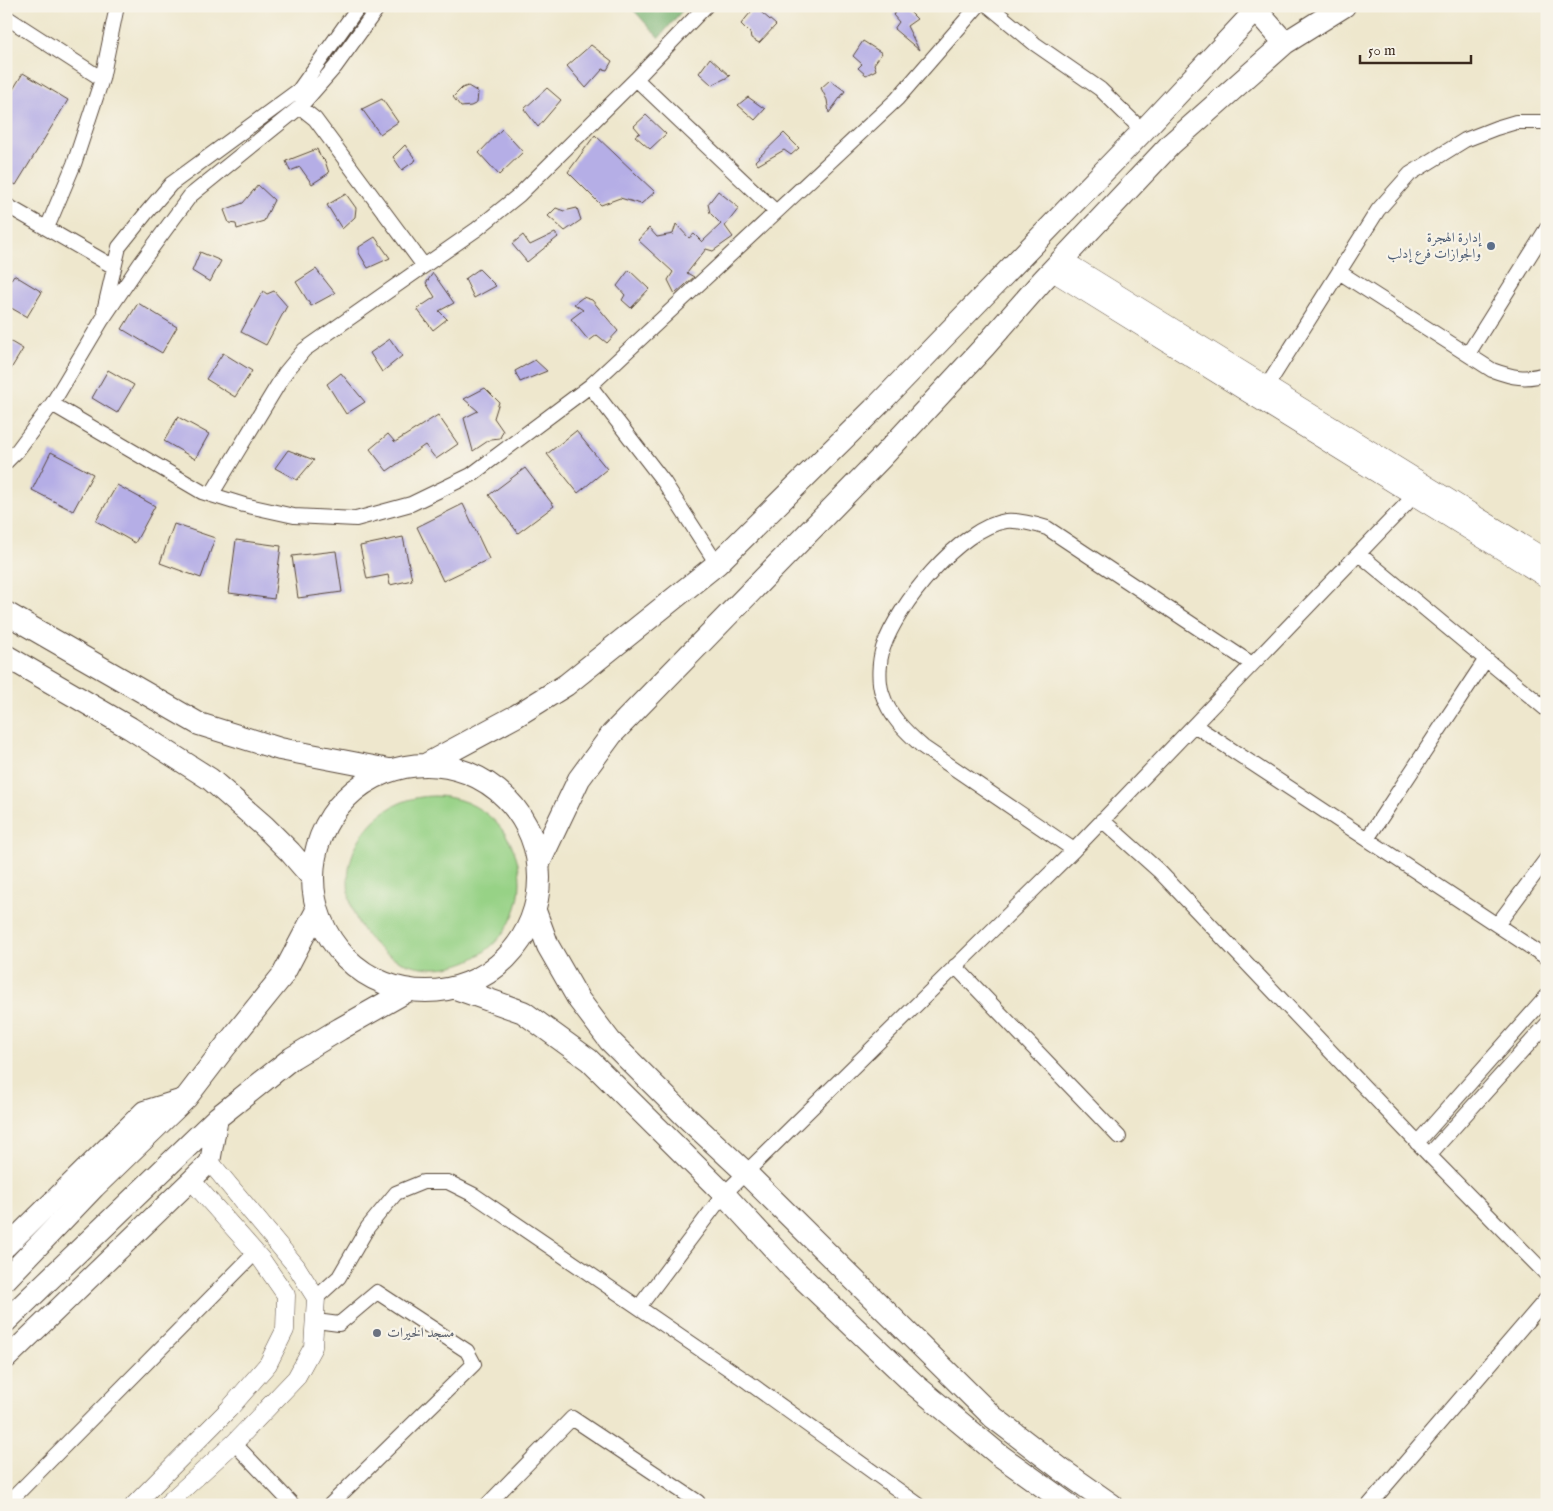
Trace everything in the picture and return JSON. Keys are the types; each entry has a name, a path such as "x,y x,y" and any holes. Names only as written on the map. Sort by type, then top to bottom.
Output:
{"main road":[{"path":"538,863 579,779 612,734 882,457 1057,265 1171,144 1285,43 1344,6"},
{"path":"427,764 469,773 503,795 522,818 534,842 538,863 539,889 535,911 514,951 487,974 455,988 426,992 407,991 359,970 330,940 317,910 310,875 316,847 334,811 363,783 389,770 427,764 516,716 566,685 718,564 879,404 1143,131 1258,8 1285,43"},
{"path":"6,613 199,724 280,749 389,770"},
{"path":"6,656 130,728 210,779 264,826 310,875"},
{"path":"6,1278 94,1187 186,1098 283,975 317,910"},
{"path":"535,911 548,946 579,1000 610,1040 687,1118 745,1172 993,1417 1062,1470 1112,1505"},
{"path":"455,988 523,1012 589,1060 724,1194 792,1268 915,1385 998,1454 1069,1505"},
{"path":"6,1321 218,1117 292,1058 407,991"},
{"path":"6,1248 144,1111 186,1098"},
{"path":"6,1360 210,1162 218,1117"}],"street":[{"path":"46,228 74,164 102,79 117,6"},
{"path":"102,320 119,247 171,184 299,90 359,6"},
{"path":"7,462 52,404 102,320 190,196 300,107 335,67 379,6"},
{"path":"211,495 285,373 304,350 477,229 519,195 636,79 706,6"},
{"path":"52,404 202,492 244,505 303,516 356,518 411,504 471,475 590,386 897,99 978,6"},
{"path":"989,6 1035,44 1100,89 1143,131"},
{"path":"6,17 102,79"},
{"path":"636,79 776,212"},
{"path":"300,107 315,119 424,266"},
{"path":"1267,386 1378,210 1410,174 1465,140 1496,128 1516,122 1547,122"},
{"path":"6,205 114,267"},
{"path":"1468,354 1547,228"},
{"path":"1057,265 1267,386 1547,559"},
{"path":"1057,265 1413,497 1547,579"},
{"path":"1339,272 1492,370 1513,378 1534,377 1547,373"},
{"path":"590,386 664,482 718,564"},
{"path":"638,1307 724,1194 745,1172 1074,850 1413,497"},
{"path":"1074,850 923,747 904,730 891,713 882,692 879,669 883,649 894,624 914,592 936,567 961,543 983,528 1006,521 1027,522 1046,528 1252,664"},
{"path":"1358,554 1547,710"},
{"path":"1367,839 1486,659"},
{"path":"1194,724 1547,958"},
{"path":"1102,820 1159,871 1417,1143 1547,1275"},
{"path":"1497,925 1547,858"},
{"path":"955,966 1119,1137"},
{"path":"1417,1143 1547,996"},
{"path":"1429,1155 1547,1024"},
{"path":"166,1505 234,1443 296,1378 313,1347 316,1298 296,1266 210,1162"},
{"path":"134,1505 230,1409 268,1364 285,1330 286,1294 255,1253 192,1181"},
{"path":"316,1298 339,1277 368,1227 396,1194 423,1182 448,1182 474,1195 748,1382 919,1505"},
{"path":"6,1505 255,1253"},
{"path":"316,1321 339,1324 376,1292 467,1351 474,1364 330,1505"},
{"path":"1369,1505 1547,1298"},
{"path":"487,1505 572,1418 698,1502 696,1505"},
{"path":"234,1443 293,1505"}],"green space":[{"path":"630,6 686,6 659,38"},
{"path":"426,796 442,796 467,802 475,806 489,815 501,827 514,849 520,882 514,915 501,937 489,949 467,962 442,968 426,968 401,962 393,958 379,949 367,937 354,915 348,890 348,874 354,849 358,841 367,827 379,815 401,802"}],"building":[{"path":"901,6 904,6 917,19 907,26 919,50 894,29 899,22 893,15"},
{"path":"755,7 776,25 759,43 751,38 750,33 741,24"},
{"path":"863,41 882,53 874,64 876,70 866,75 858,68 862,64 853,56"},
{"path":"591,45 612,61 607,70 603,69 586,88 567,66"},
{"path":"710,58 730,76 712,85 699,73"},
{"path":"23,73 68,100 16,185 6,179 6,101"},
{"path":"830,80 845,91 829,113 827,100 821,88"},
{"path":"468,86 478,92 477,103 461,107 453,97 462,88"},
{"path":"547,88 561,100 538,127 524,109"},
{"path":"748,97 765,109 755,120 738,105"},
{"path":"382,99 398,122 380,134 362,109"},
{"path":"646,115 666,134 650,149 635,136 640,133 634,126"},
{"path":"502,129 523,152 499,175 479,153"},
{"path":"784,133 799,148 791,155 784,150 758,165 755,161"},
{"path":"595,135 655,192 641,204 620,198 601,205 568,172"},
{"path":"405,145 416,160 402,170 393,157"},
{"path":"317,149 325,161 329,173 312,184 300,167 290,171 286,161"},
{"path":"258,185 274,200 264,221 237,229 236,224 229,223 224,210 243,203"},
{"path":"718,191 739,208 725,226 733,237 713,251 706,249 687,273 694,277 675,294 668,280 673,272 638,240 649,228 657,237 673,234 676,224 689,238 694,234 702,242 721,224 710,213 708,204"},
{"path":"346,194 356,208 355,217 342,229 327,205"},
{"path":"556,208 564,211 577,208 581,220 565,231 548,216"},
{"path":"555,233 558,237 527,262 512,244 523,235 530,245"},
{"path":"375,237 390,258 368,268 359,253 359,247"},
{"path":"200,252 221,261 210,282 192,271"},
{"path":"316,269 335,293 311,306 296,282"},
{"path":"479,269 496,286 474,298 465,279"},
{"path":"629,270 649,289 631,308 622,300 625,295 617,286"},
{"path":"433,273 454,303 439,311 447,319 433,330 417,309 435,297 426,283"},
{"path":"14,275 42,292 27,317 6,305 6,287"},
{"path":"263,291 267,294 274,291 287,306 266,345 241,332"},
{"path":"583,297 592,300 618,331 607,343 597,335 589,341 571,319 583,310 574,304"},
{"path":"138,303 177,327 162,353 122,329"},
{"path":"6,339 23,349 6,377"},
{"path":"390,339 402,356 382,372 370,353"},
{"path":"223,353 252,371 235,397 206,379"},
{"path":"535,360 547,371 520,382 515,371"},
{"path":"108,370 134,385 117,413 92,398"},
{"path":"341,373 365,402 346,414 327,384"},
{"path":"485,388 499,402 494,418 503,431 500,438 491,439 473,451 464,418 478,411 464,399"},
{"path":"438,415 458,444 436,459 425,445 387,471 370,449 388,434 395,442"},
{"path":"178,417 209,434 195,459 164,441"},
{"path":"576,431 607,469 578,493 547,454"},
{"path":"288,450 314,460 297,480 275,468"},
{"path":"51,452 93,474 73,511 32,490"},
{"path":"525,468 554,506 518,533 489,495"},
{"path":"117,485 155,506 135,543 96,521"},
{"path":"463,504 489,559 443,581 417,527"},
{"path":"174,524 215,538 201,578 160,563"},
{"path":"403,537 412,580 390,585 388,575 367,579 360,546"},
{"path":"236,540 281,546 274,599 229,593"},
{"path":"336,551 342,592 298,598 292,556"}],"place":[{"name":"إدارة الهجرة والجوازات فرع إدلب","path":"1491,246"},
{"name":"مسجد الخيرات","path":"377,1333"}]}
